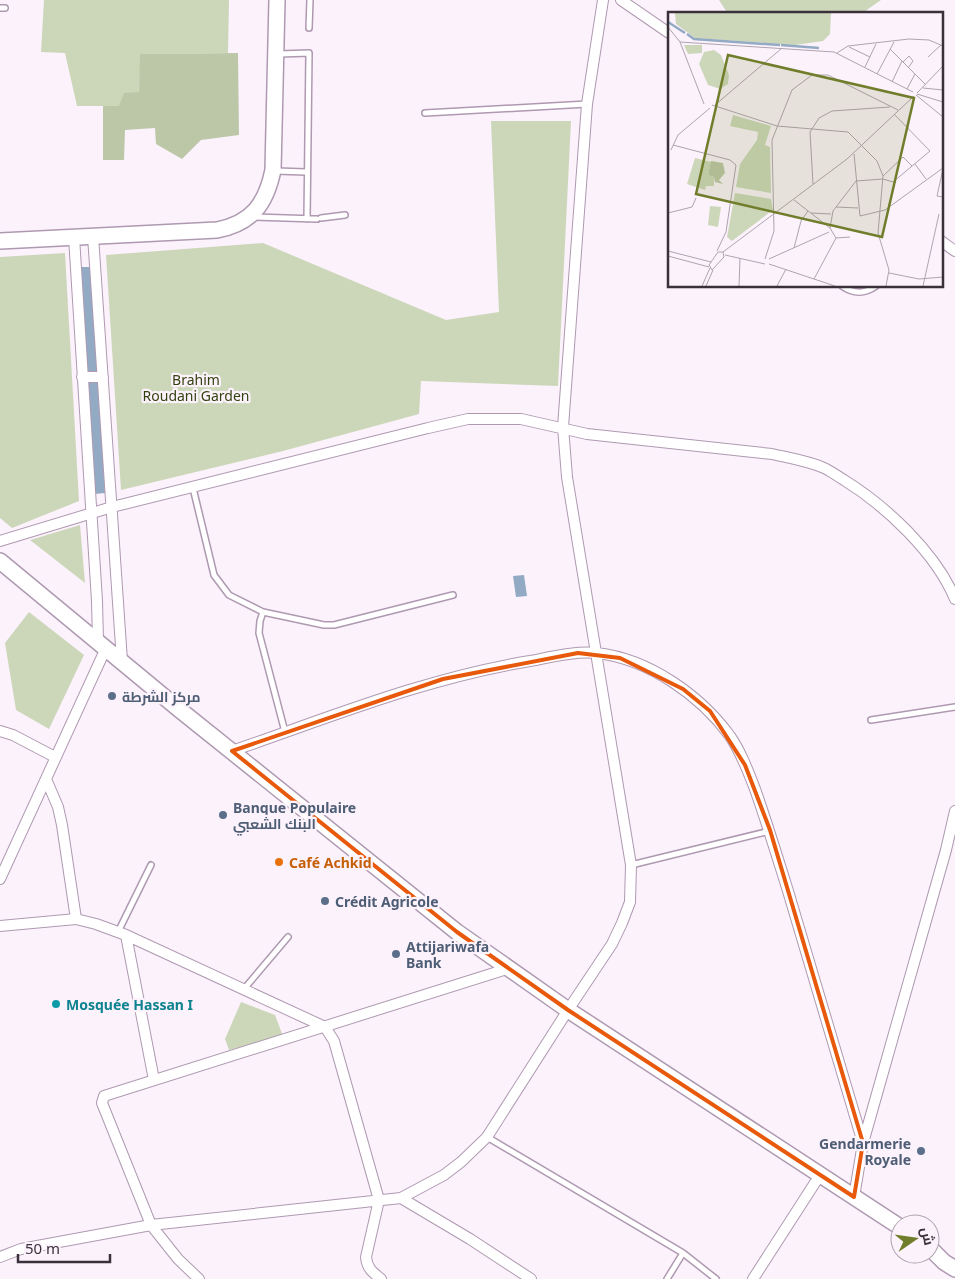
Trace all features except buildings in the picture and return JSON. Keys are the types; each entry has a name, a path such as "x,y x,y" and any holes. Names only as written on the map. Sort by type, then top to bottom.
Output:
{"main road":[{"path":"0,241 217,230 228,228 248,217 265,197 273,170 277,0"},
{"path":"0,561 180,710 457,932 568,1010 890,1221"},
{"path":"940,1252 955,1258"},
{"path":"940,1258 955,1269"}],"street":[{"path":"0,1257 21,1249 151,1225 401,1198 444,1176 487,1137 612,944 630,902 631,865 567,477 563,428 587,104 603,0"},
{"path":"621,0 668,32"},
{"path":"93,236 122,661"},
{"path":"0,880 56,757 102,645 97,601 74,237"},
{"path":"942,242 955,251"},
{"path":"82,378 103,376"},
{"path":"0,541 112,507 428,428 468,419 521,419 597,435 772,454 825,468 872,500 916,541 949,584 955,599"},
{"path":"232,751 376,699 443,679 509,664 570,654 596,653 620,658 652,670 683,690 710,711 731,738 745,765 770,830 863,1143"},
{"path":"0,731 13,735 56,757"},
{"path":"46,779 58,806 76,919"},
{"path":"854,1197 863,1143 946,850 955,811"},
{"path":"0,926 76,919 96,924 122,933 325,1027 334,1041 379,1200 366,1257 367,1265 371,1272 381,1279"},
{"path":"122,933 154,1080"},
{"path":"199,1279 178,1259 151,1225 102,1102 104,1096 510,968"},
{"path":"753,1279 820,1175"},
{"path":"401,1198 470,1239 531,1279"}],"lane":[{"path":"309,28 310,0"},
{"path":"276,54 309,53 306,172 307,219"},
{"path":"425,113 587,104"},
{"path":"273,170 306,172"},
{"path":"248,217 307,219 345,215"},
{"path":"845,288 849,291 864,292 872,288"},
{"path":"192,488 214,575 229,595 263,612 324,625 334,625 453,595"},
{"path":"263,612 259,633 285,733"},
{"path":"871,720 955,707"},
{"path":"631,865 770,830"},
{"path":"122,933 151,865"},
{"path":"244,989 288,937"},
{"path":"487,1137 683,1253 716,1279"},
{"path":"667,1279 683,1253"}],"highlighted area":[{"path":"578,653 620,658 683,689 710,711 745,765 770,830 863,1143 854,1197 568,1010 457,932 232,751 443,679"}],"green space":[{"path":"44,0 229,0 228,53 141,54 139,92 119,106 77,106 65,53 41,52"},
{"path":"719,0 881,0 864,12 727,12"},
{"path":"238,53 239,135 201,140 182,159 156,144 155,128 125,130 124,160 103,160 103,106 119,106 124,93 139,92 140,54"},
{"name":"Brahim Roudani Garden","path":"491,121 571,121 558,386 421,381 419,414 283,451 121,490 106,255 263,243 446,320 499,312"},
{"path":"65,253 79,501 12,528 0,518 0,257"},
{"path":"80,525 85,583 30,540"},
{"path":"29,612 84,655 49,729 16,710 5,643"},
{"path":"241,1002 275,1015 283,1036 229,1050 225,1039"}],"water":[{"path":"80,267 91,267 105,493 94,494"},
{"path":"524,575 527,596 516,597 513,576"}],"place":[{"name":"مركز الشرطة","path":"112,696"},
{"name":"Banque Populaire البنك الشعبي","path":"223,815"},
{"name":"Café Achkid","path":"279,862"},
{"name":"Crédit Agricole","path":"325,901"},
{"name":"Attijariwafa Bank","path":"396,954"},
{"name":"Mosquée Hassan I","path":"56,1004"},
{"name":"Gendarmerie Royale","path":"921,1151"}]}
